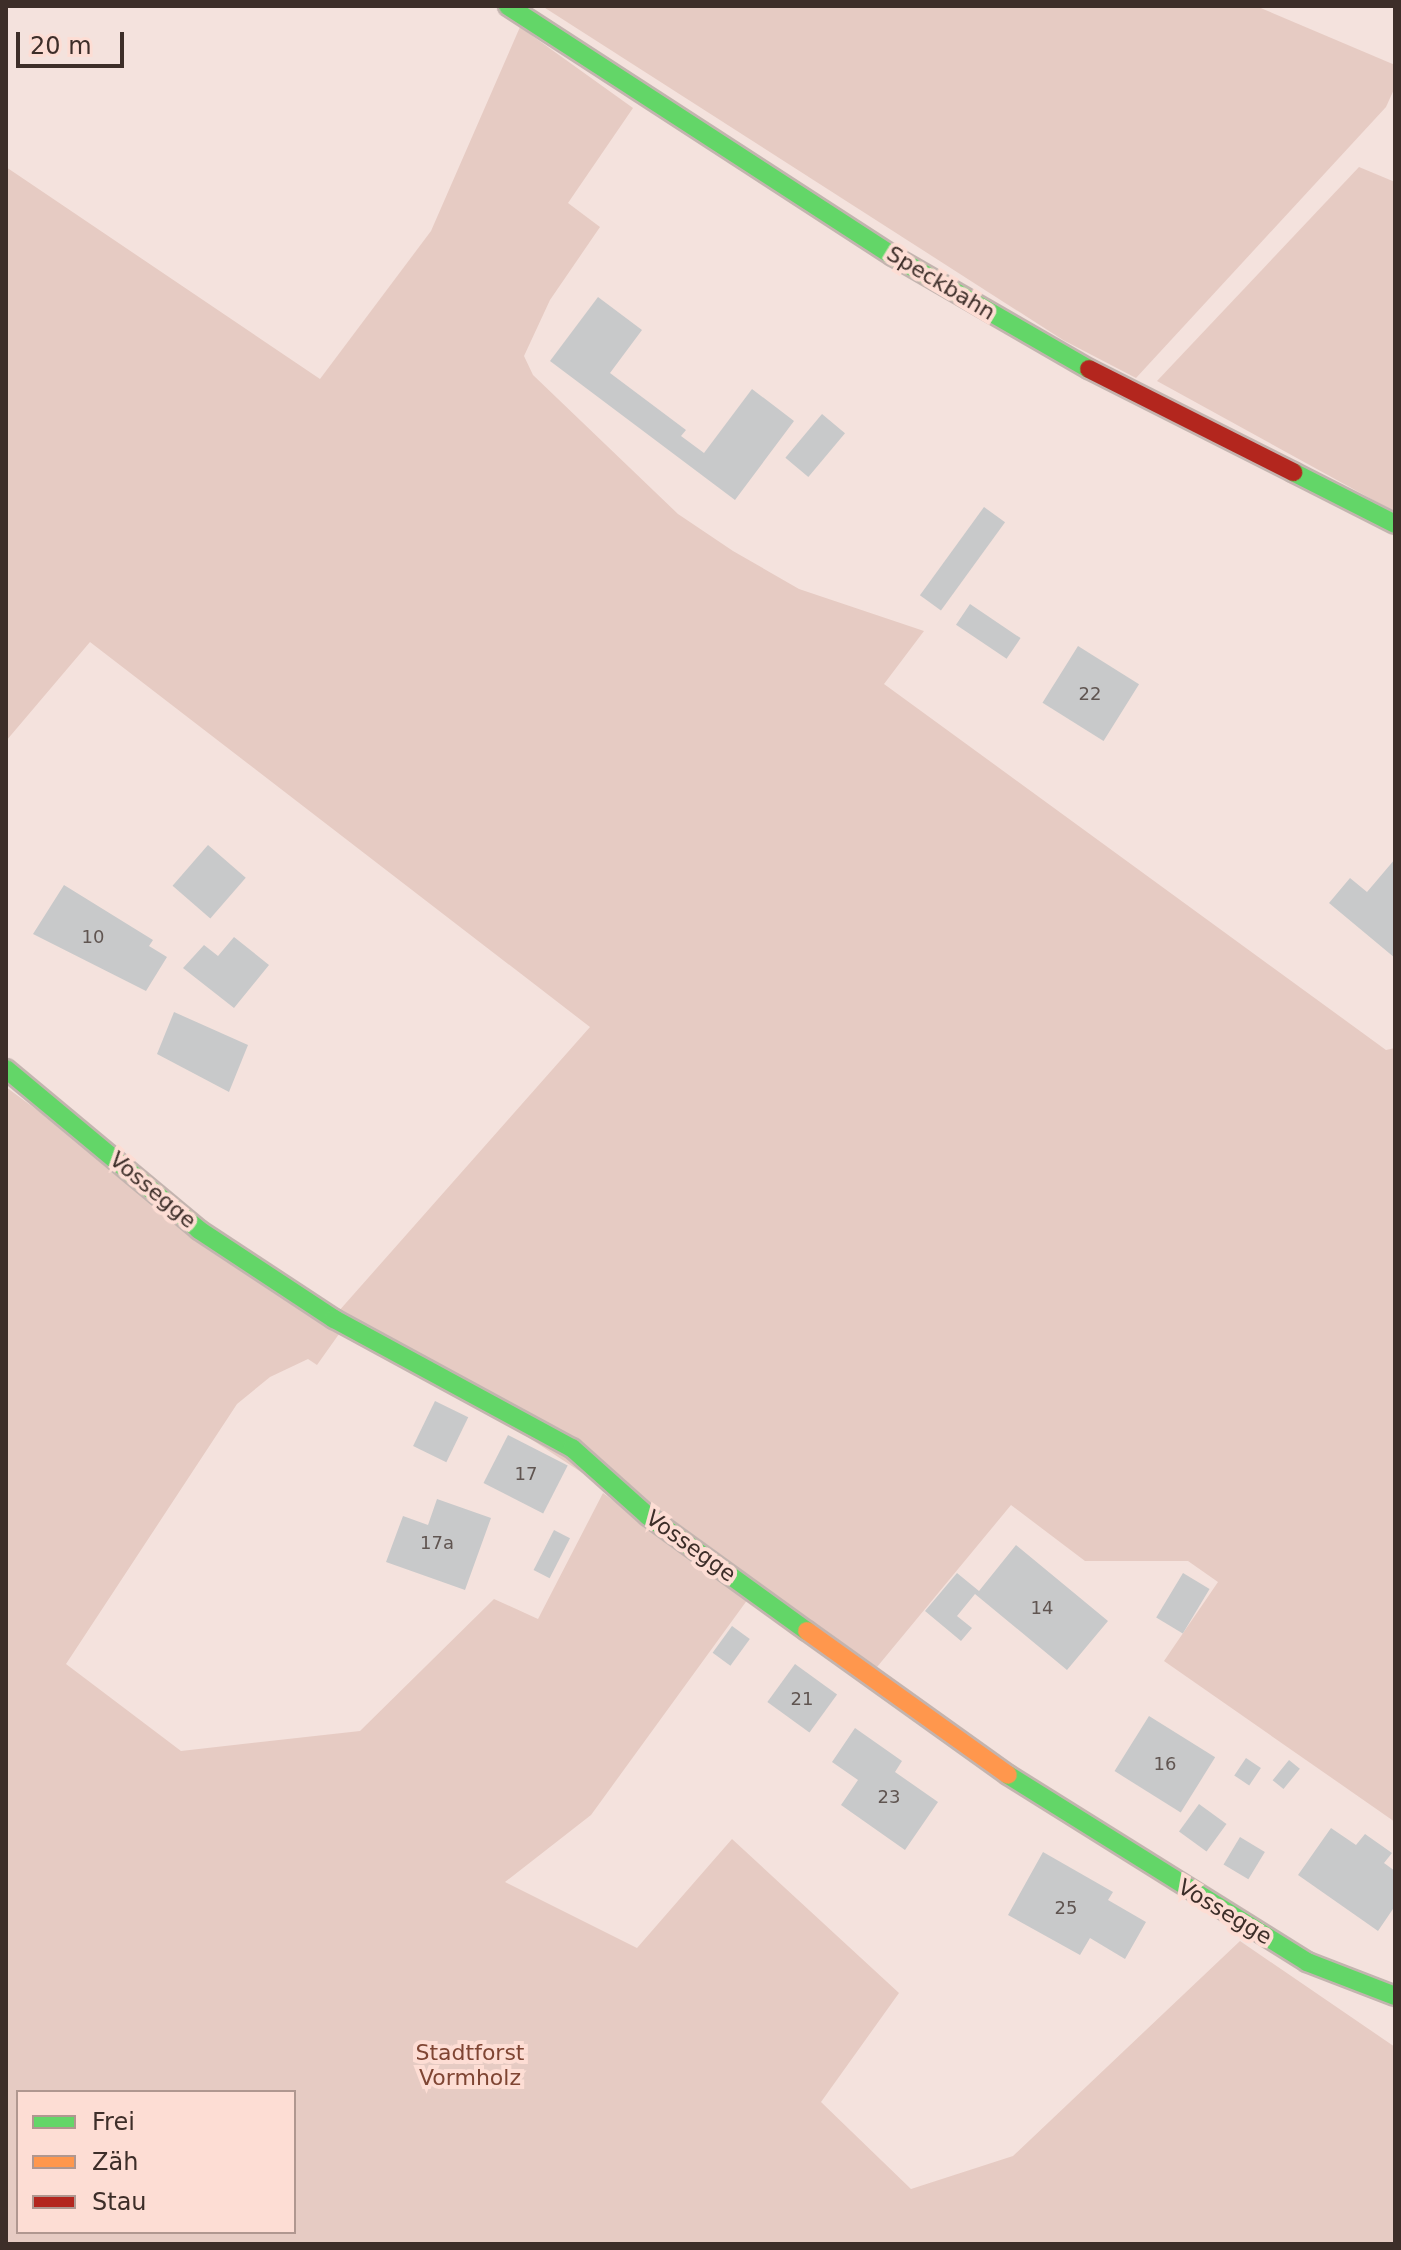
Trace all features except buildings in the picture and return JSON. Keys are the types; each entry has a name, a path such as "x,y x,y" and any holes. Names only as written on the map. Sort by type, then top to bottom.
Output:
{"street":[{"name":"Speckbahn","path":"508,6 1060,354 1395,524"},
{"name":"Vossegge","path":"6,1069 199,1230 334,1319 572,1448 648,1516 1070,1820 1307,1962 1395,1996"}],"green space":[{"path":"542,6 1256,6 1395,65 1395,87 1386,107 1136,378 1063,340"},
{"path":"520,27 633,108 568,203 600,227 550,300 524,356 533,375 678,514 733,551 799,589 924,631 884,684 1386,1050 1395,1048 1395,1822 1164,1661 1218,1582 1188,1561 1085,1561 1011,1505 877,1667 338,1312 590,1027 90,642 6,741 6,167 320,379 431,231"},
{"path":"1359,167 1395,182 1395,512 1157,381"},
{"name":"Stadtforst Vormholz","path":"6,1087 339,1334 317,1365 308,1359 270,1377 237,1404 66,1664 181,1751 360,1731 494,1599 538,1619 603,1493 748,1599 591,1815 505,1882 637,1948 732,1839 899,1993 821,2102 911,2189 1013,2156 1240,1941 1395,2047 1395,2244 6,2244"}],"traffic: fast":[{"path":"508,6 893,256 1089,369"},
{"path":"1293,472 1395,524"},
{"path":"6,1069 199,1230 334,1319 572,1448 648,1516 807,1631"},
{"path":"1008,1775 1307,1962 1395,1996"}],"traffic: slow":[{"path":"807,1631 1008,1775"}],"traffic: jam":[{"path":"1089,369 1293,472"}]}
